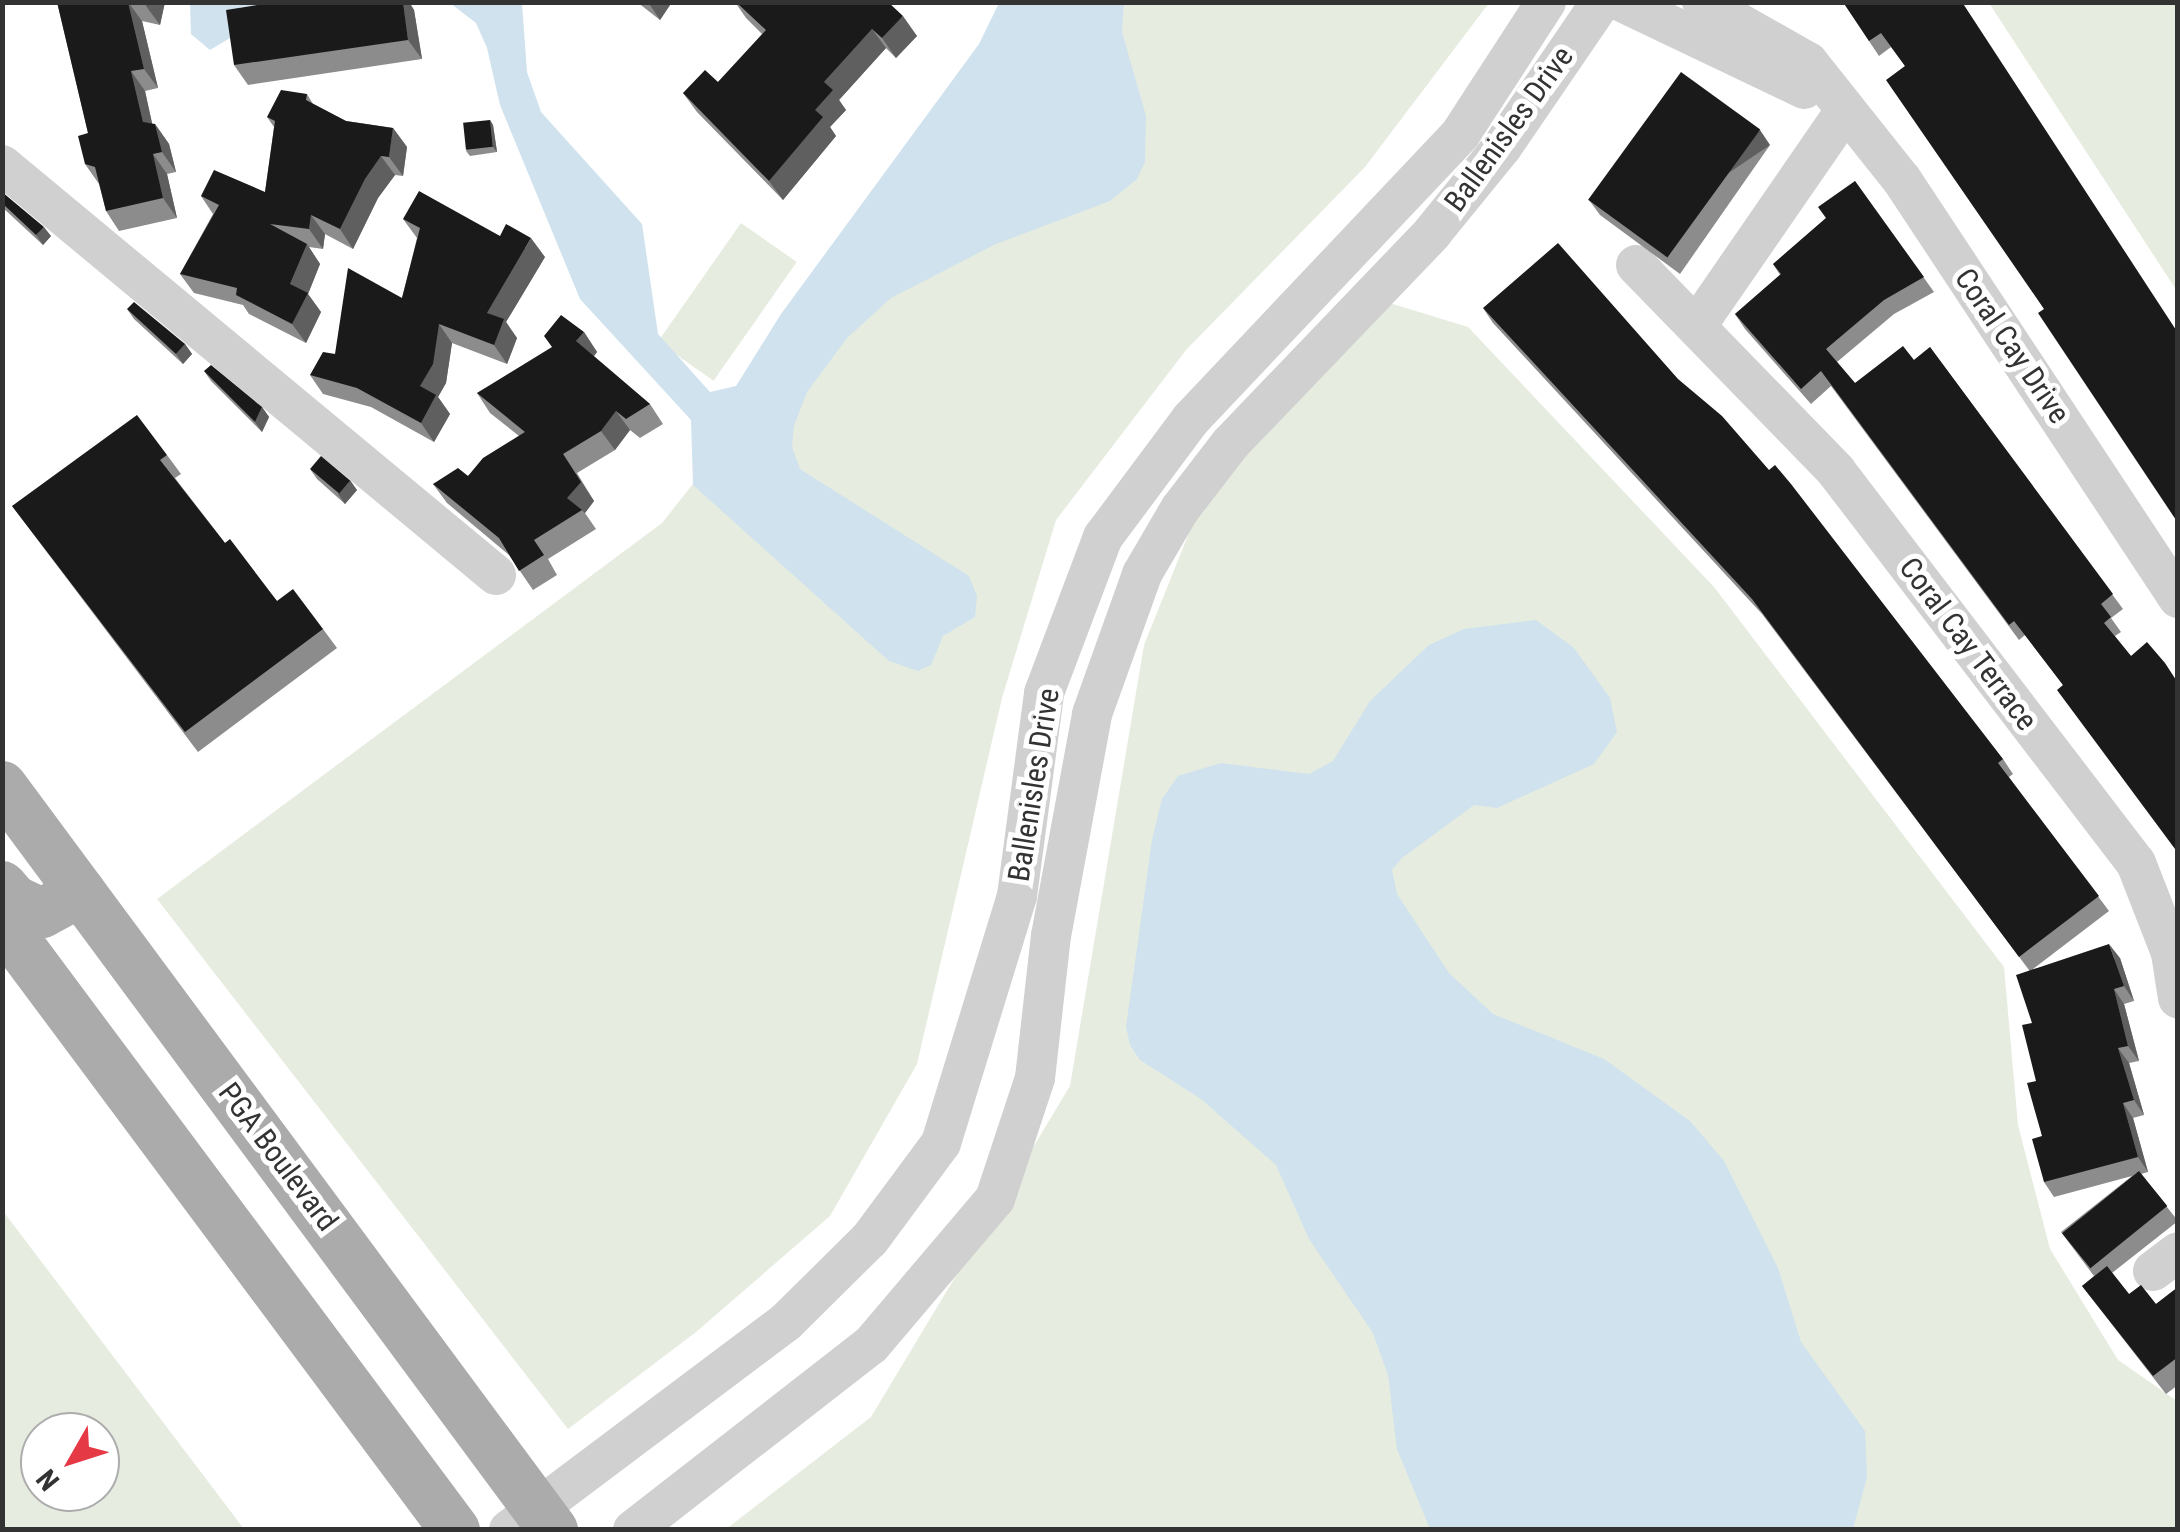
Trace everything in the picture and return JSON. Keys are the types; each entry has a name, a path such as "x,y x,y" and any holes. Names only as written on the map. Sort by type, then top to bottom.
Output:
{"main road":[{"name":"PGA Boulevard","path":"2,786 533,1523"},
{"path":"2,886 14,900 42,913 81,892"},
{"path":"2,922 455,1530"}],"street":[{"name":"Ballenisles Drive","path":"533,1523 830,1282 941,1144 970,1062 1017,896 1044,693 1103,538 1138,482 1461,133 1546,2"},
{"name":"Ballenisles Drive","path":"633,1530 811,1397 870,1345 954,1252 995,1198 1036,1078 1067,835 1092,714 1142,574 1180,509 1230,444 1432,232 1502,147 1601,2"},
{"name":"Coral Cay Drive","path":"1622,2 1839,108"},
{"name":"Coral Cay Drive","path":"1702,2 1808,62 1839,108 1902,180 2178,598"},
{"path":"1698,324 1839,108"},
{"path":"2,164 496,575"},
{"name":"Coral Cay Terrace","path":"1636,265 1698,324 1836,470 2136,862 2171,953 2178,998"},
{"path":"1040,1028 1079,909 1102,775 1104,687"},
{"path":"981,1020 992,893 1044,693"},
{"path":"1026,831 1067,835"},
{"path":"970,1062 1004,1059 1036,1078"}],"shaded area":[{"path":"1059,3 1489,3 1365,167 1186,350 1056,520 1002,698 917,1064 830,1216 696,1332 568,1429 157,899 662,523 1014,79"},
{"path":"1989,3 2177,3 2177,291"},
{"path":"741,223 797,262 714,381 658,342"},
{"path":"1383,301 1468,327 1714,587 2004,967 2018,1125 2050,1249 2118,1360 2177,1401 2177,1529 725,1530 871,1417 1070,1086 1144,645 1193,523 1251,440"},
{"path":"3,1211 244,1529 3,1529"}],"water":[{"path":"190,3 303,3 240,7 235,35 210,50 191,34"},
{"path":"450,3 522,3 527,72 541,112 642,224 658,334 710,392 736,386 781,314 979,44 999,3 1124,3 1122,32 1146,116 1145,162 1137,179 1110,201 996,244 891,298 847,338 807,392 794,426 792,447 800,469 969,576 977,596 975,617 943,636 931,665 918,671 889,661 693,485 691,420 580,299 500,105 487,48 476,23"},
{"path":"1536,620 1574,648 1610,698 1617,732 1594,764 1497,808 1474,805 1402,858 1392,870 1397,894 1449,973 1493,1014 1604,1059 1690,1121 1724,1161 1778,1268 1801,1342 1865,1431 1867,1477 1853,1529 1430,1529 1397,1449 1388,1375 1373,1333 1309,1239 1276,1165 1201,1099 1140,1060 1130,1045 1126,1027 1152,840 1162,799 1178,776 1221,763 1309,774 1333,761 1370,701 1429,645 1464,629"}],"building":[{"path":"57,2 128,2 144,69 131,71 143,122 155,124 162,152 153,154 163,198 106,211 95,167 85,164 78,136 88,133"},
{"path":"276,2 403,2 408,40 234,65 226,10"},
{"path":"736,2 888,2 903,16 882,38 872,29 824,82 833,90 815,110 823,117 769,181 683,93 705,70 718,82 766,30"},
{"path":"1843,2 1962,2 2178,333 2178,523 2038,313 2044,309 1886,80 1905,66 1881,33 1869,41"},
{"path":"1681,72 1760,130 1667,257 1588,200"},
{"path":"281,90 307,94 306,100 346,121 393,128 389,157 381,156 365,179 340,229 311,215 309,229 270,224 307,244 290,284 308,293 292,324 236,295 237,288 180,274 219,205 201,196 214,170 265,192 275,121 267,117"},
{"path":"490,120 493,147 466,150 463,123"},
{"path":"1855,181 1924,277 1884,300 1826,349 1855,383 1903,346 1914,360 1930,347 2113,594 2101,604 2111,617 2104,623 2131,656 2147,642 2165,663 2178,683 2178,853 2057,690 2063,685 2014,621 2009,625 1821,371 1801,389 1735,314 1781,274 1773,264 1826,218 1818,207"},
{"path":"419,191 500,236 506,224 531,238 487,313 504,319 494,345 439,324 433,364 420,386 436,395 421,423 357,388 310,375 323,352 335,354 348,268 402,298 420,228 403,219"},
{"path":"2,192 44,227 36,235 2,203"},
{"path":"1558,243 1678,379 1722,416 1769,470 1775,465 1791,484 2003,759 1998,763 2099,896 2019,957 1752,599 1483,308"},
{"path":"134,302 185,344 176,354 127,309"},
{"path":"561,315 584,332 576,341 650,404 626,419 616,411 601,431 563,454 581,482 567,498 582,510 534,540 544,555 519,571 499,538 433,484 458,468 468,476 483,458 525,432 477,393 552,347 544,336"},
{"path":"211,365 262,407 255,422 204,371"},
{"path":"137,415 167,455 160,460 225,543 230,539 277,601 293,589 323,629 185,732 12,506"},
{"path":"321,456 350,480 339,493 310,469"},
{"path":"2109,944 2124,986 2114,989 2128,1046 2118,1048 2134,1100 2123,1103 2138,1157 2044,1182 2032,1139 2042,1136 2027,1083 2036,1081 2022,1025 2032,1023 2016,975"},
{"path":"2139,1171 2167,1206 2090,1268 2062,1233"},
{"path":"2107,1266 2129,1294 2141,1285 2156,1304 2178,1287 2178,1357 2153,1376 2082,1286"}]}
